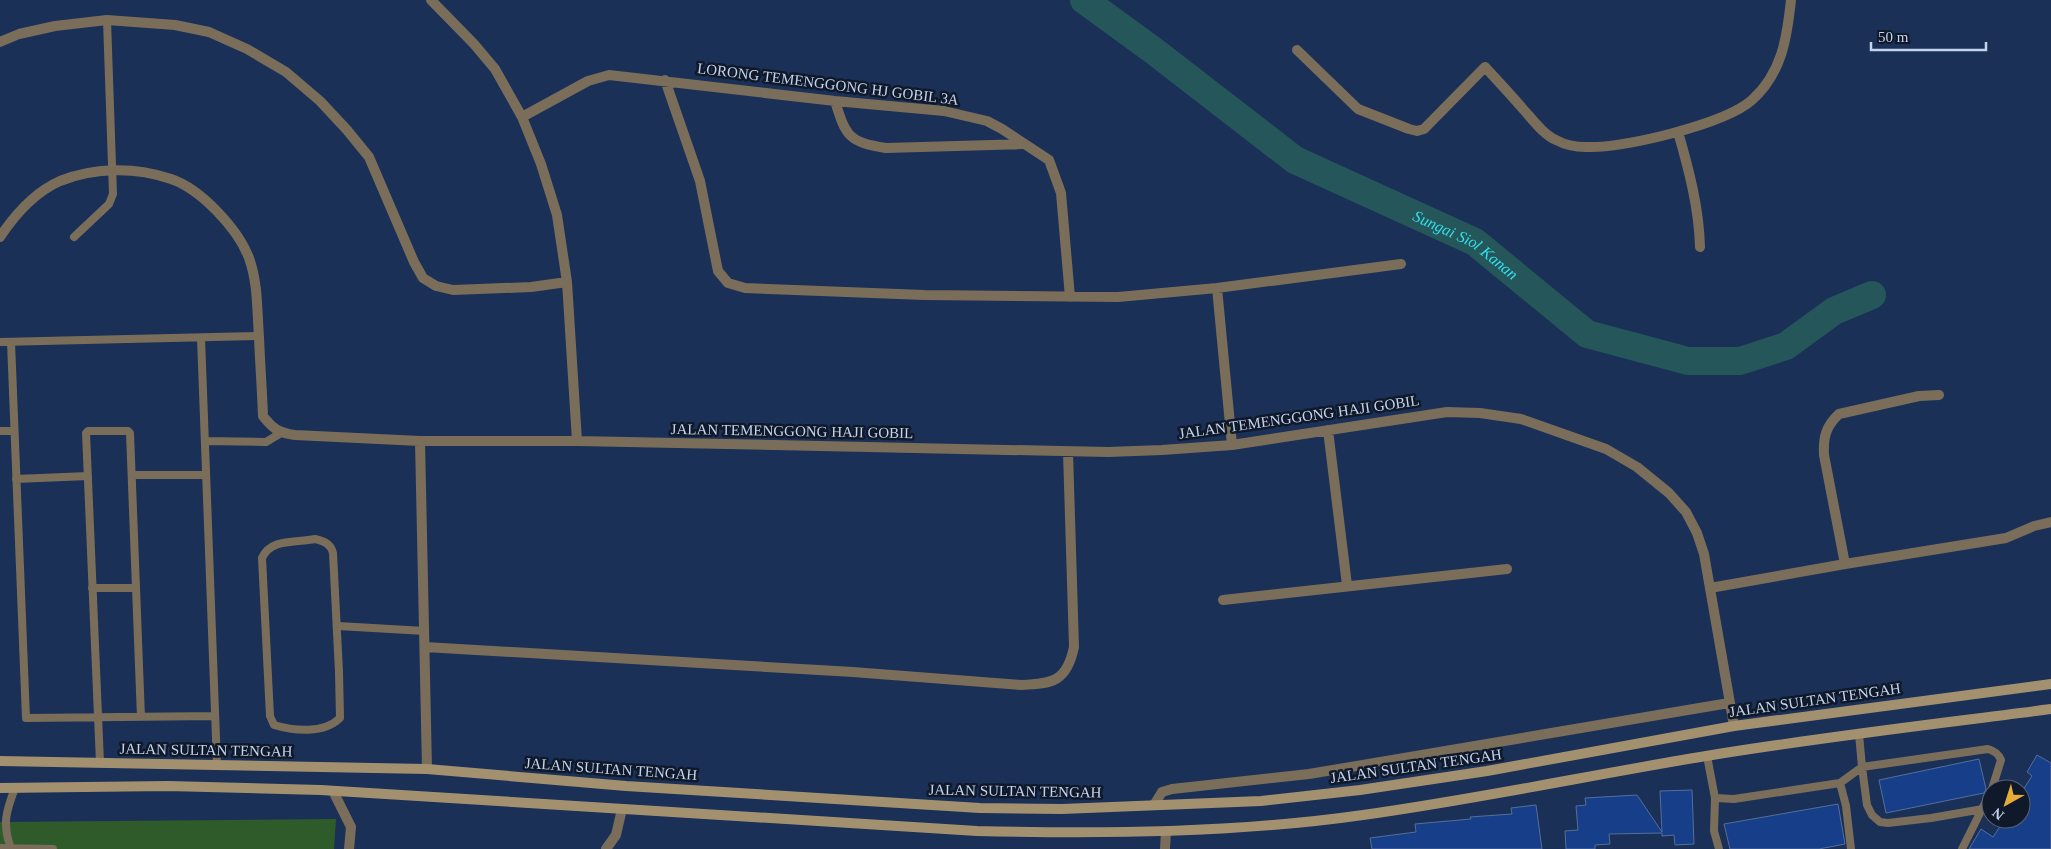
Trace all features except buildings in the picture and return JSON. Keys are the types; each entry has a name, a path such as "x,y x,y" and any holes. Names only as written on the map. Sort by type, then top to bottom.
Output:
{"main road":[{"name":"JALAN SULTAN TENGAH","path":"0,761 426,770 626,786 980,808 1062,809 1260,801 1360,790 1487,771 1734,726 2051,684"},
{"path":"0,788 168,786 333,791 977,831 1166,831 1257,826 1361,816 1707,756 2051,709"}],"street":[{"path":"431,0 474,44 495,69 522,117 541,164 557,215 567,282 577,441"},
{"path":"1297,50 1358,109 1417,131 1424,129 1485,68 1541,129 1556,140 1573,146 1603,146 1678,132 1736,111 1753,99 1776,68 1783,54 1788,33 1791,0"},
{"path":"0,42 19,34 55,26 107,20 175,25 209,32 247,49 286,72 320,101 348,130 369,158 414,262 423,278 436,286 463,289 531,287 567,282"},
{"name":"LORONG TEMENGGONG HJ GOBIL 3A","path":"522,117 598,76 609,75 835,101 944,111 973,117 1002,129 1048,160 1057,178 1064,209 1070,297"},
{"path":"665,80 700,181 718,271 728,283 746,288 924,295 1118,297 1217,288 1401,264"},
{"path":"835,101 842,123 848,134 857,141 871,145 886,148 1023,144"},
{"path":"1678,132 1690,176 1697,213 1700,247"},
{"path":"0,237 9,223 32,200 59,182 89,173 113,170 138,171 172,179 197,194 220,214 238,236 249,257 256,290 263,416 272,428 281,433"},
{"path":"1217,288 1232,444"},
{"path":"1845,564 1824,455 1824,437 1831,421 1839,414 1919,396 1939,395"},
{"name":"JALAN TEMENGGONG HAJI GOBIL","path":"281,433 420,441 577,441 1068,452 1162,450 1232,444 1447,412 1480,413 1521,419 1606,449 1637,467 1669,493 1686,512 1697,533 1704,554 1734,726"},
{"path":"1328,430 1347,585"},
{"path":"420,441 425,631 426,770"},
{"path":"425,647 853,672 1021,685 1052,682 1064,674 1071,662 1074,647 1068,452"},
{"path":"1710,588 2006,538 2034,526 2051,522"},
{"path":"1224,600 1347,585 1507,569"},
{"path":"1154,805 1162,792 1172,789 1308,774 1729,703"},
{"path":"333,791 351,827 348,849"},
{"path":"606,849 616,835 622,809"},
{"path":"1165,849 1166,831"}],"lane":[{"path":"74,237 109,204 113,194 107,20"},
{"path":"0,342 259,336"},
{"path":"200,338 217,765"},
{"path":"11,342 25,716 28,720 215,716"},
{"path":"0,431 14,431"},
{"path":"100,763 86,433 88,431 129,431 141,717"},
{"path":"205,442 266,442 281,433"},
{"path":"132,475 206,475"},
{"path":"16,479 88,476"},
{"path":"315,539 326,542 332,547 338,626 340,718 333,725 310,729 295,730 274,725 270,716 262,567 262,558 265,551 273,544 315,539"},
{"path":"92,588 136,588"},
{"path":"338,626 425,631"},
{"path":"1859,734 1867,805 1872,815 1880,822 1888,823 1931,818 1981,809"},
{"path":"1715,798 1734,799 1840,783 1862,767 1988,749 1999,755 2001,760 1995,779"},
{"path":"1707,756 1715,798 1714,830 1718,849"},
{"path":"1840,783 1846,806 1851,849"},
{"path":"11,848 6,834 6,819 8,806 15,788"},
{"path":"1962,849 1981,813"},
{"path":"0,848 53,849"}],"green space":[{"path":"336,819 334,849 0,849 0,822"}],"waterway":[{"name":"Sungai Siol Kanan","path":"1084,0 1154,51 1295,160 1475,242 1587,334 1688,361 1740,361 1786,346 1834,311 1872,295"}]}
